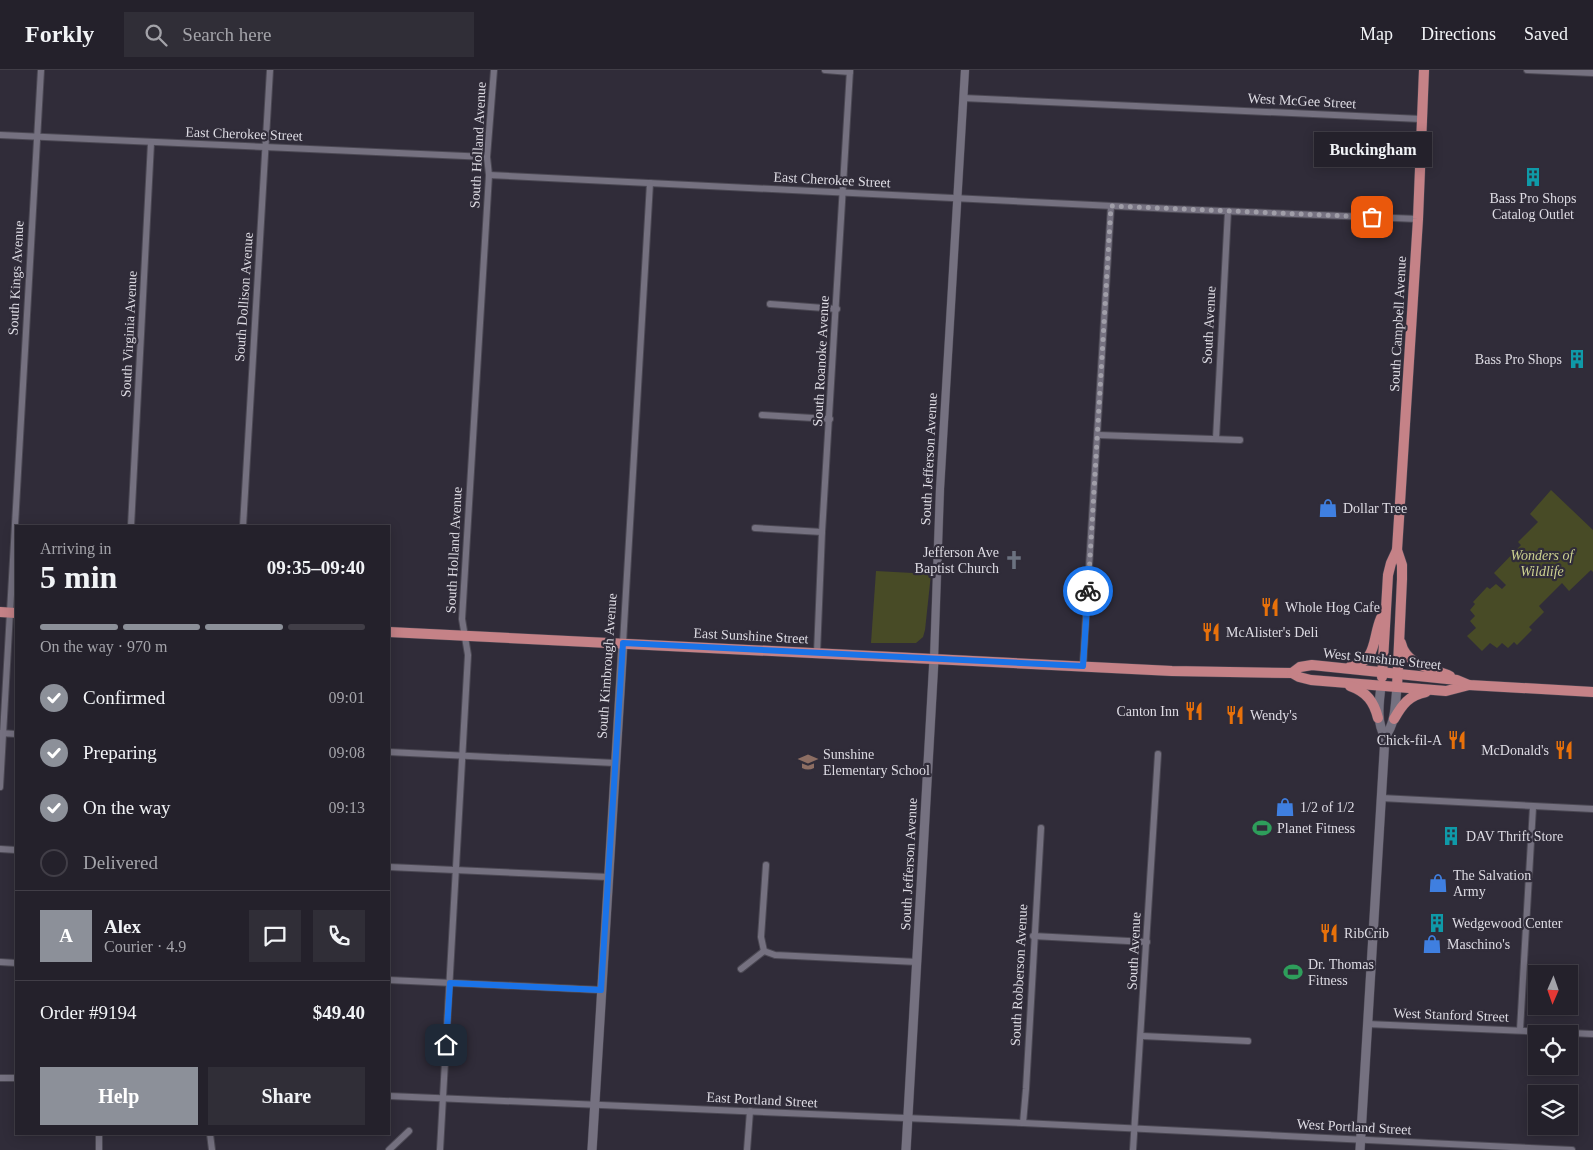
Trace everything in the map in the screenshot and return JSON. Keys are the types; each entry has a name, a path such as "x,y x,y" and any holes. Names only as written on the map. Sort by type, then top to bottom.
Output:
{"main road":[{"name":"South Campbell Avenue","path":"1360,1150 1385,737 1380,728 1378,718 1388,575 1397,550 1418,219 1424,70"},
{"name":"South Campbell Avenue","path":"1385,737 1392,728 1394,719 1398,674 1402,564 1397,550"},
{"path":"1343,668 1358,665 1369,657 1373,651 1378,626 1385,610"},
{"name":"East Sunshine Street","path":"390,632 1172,671"},
{"path":"1400,634 1402,649 1411,660 1458,680"},
{"name":"South Kimbrough Avenue","path":"592,1150 614,763 623,643"},
{"name":"South Jefferson Avenue","path":"906,1150 934,659"},
{"name":"West Sunshine Street","path":"1292,673 1300,668 1312,665 1458,680 1469,685"},
{"name":"West Sunshine Street","path":"1172,671 1292,673 1311,680 1446,691 1469,685 1593,692"},
{"path":"1342,682 1357,688 1369,697 1374,704 1378,718"},
{"path":"1394,719 1407,700 1415,694 1433,690"}],"street":[{"name":"South Kings Avenue","path":"0,787 36,137 42,70"},
{"name":"South Dollison Avenue","path":"243,525 270,70"},
{"name":"South Holland Avenue","path":"440,1150 468,655 462,619 489,175 487,156 494,70"},
{"path":"825,70 850,71"},
{"name":"South Jefferson Avenue","path":"934,659 940,489 964,70"},
{"path":"1527,70 1593,73"},
{"name":"South Roanoke Avenue","path":"817,653 822,532 850,71"},
{"name":"West McGee Street","path":"963,98 1421,119"},
{"name":"East Cherokee Street","path":"0,135 487,156"},
{"name":"South Virginia Avenue","path":"131,525 151,143"},
{"name":"East Cherokee Street","path":"489,175 1174,209 1418,219"},
{"name":"South Kimbrough Avenue","path":"623,643 650,183"},
{"path":"1083,666 1111,206"},
{"name":"South Avenue","path":"1216,439 1228,211"},
{"path":"770,304 837,309"},
{"path":"762,415 830,419"},
{"path":"1098,435 1240,440"},
{"path":"755,528 822,532"},
{"path":"2,733 15,734"},
{"path":"390,752 614,763"},
{"name":"South Avenue","path":"1133,1150 1142,1036 1158,754"},
{"path":"1381,798 1593,809"},
{"path":"1520,1030 1533,807"},
{"name":"South Robberson Avenue","path":"1022,1123 1026,1089 1033,936 1041,828"},
{"path":"0,849 15,850"},
{"path":"764,951 761,937 766,865"},
{"path":"390,867 608,877"},
{"path":"1033,936 1147,942"},
{"path":"764,951 776,955 917,962"},
{"path":"741,969 764,951"},
{"path":"0,962 15,963"},
{"path":"390,980 601,990"},
{"name":"West Stanford Street","path":"1367,1024 1593,1034"},
{"path":"1142,1036 1248,1041"},
{"path":"0,1078 15,1078"},
{"name":"East Portland Street","path":"390,1096 1135,1129"},
{"path":"747,1150 750,1112"},
{"name":"West Portland Street","path":"1135,1129 1572,1150"},
{"path":"389,1150 409,1131"},
{"path":"99,1135 99,1150"},
{"path":"210,1135 212,1150"}],"green space":[{"name":"Wonders of Wildlife","path":"1551,490 1593,530 1593,572 1591,570 1569,591 1562,583 1539,606 1544,612 1529,627 1532,630 1517,645 1514,642 1508,648 1502,643 1497,648 1490,643 1482,651 1467,636 1476,628 1470,621 1475,616 1470,610 1475,604 1473,602 1487,587 1490,589 1496,584 1502,589 1506,585 1494,573 1521,545 1518,542 1538,522 1530,514"},
{"path":"876,571 931,574 925,630 923,637 916,643 871,643"}],"way so far":[{"path":"1088,591 1111,206 1372,217"}],"place":[{"name":"Bass Pro Shops Catalog Outlet","path":"1533,177"},
{"name":"Buckingham","path":"1372,217"},
{"name":"Bass Pro Shops","path":"1577,359"},
{"name":"Dollar Tree","path":"1328,508"},
{"name":"Jefferson Ave Baptist Church","path":"1014,560"},
{"name":"Whole Hog Cafe","path":"1270,607"},
{"name":"McAlister's Deli","path":"1211,632"},
{"name":"Canton Inn","path":"1194,711"},
{"name":"Wendy's","path":"1235,715"},
{"name":"Chick-fil-A","path":"1457,740"},
{"name":"McDonald's","path":"1564,750"},
{"name":"Sunshine Elementary School","path":"808,762"},
{"name":"1/2 of 1/2","path":"1285,807"},
{"name":"Planet Fitness","path":"1262,828"},
{"name":"DAV Thrift Store","path":"1451,836"},
{"name":"The Salvation Army","path":"1438,883"},
{"name":"Wedgewood Center","path":"1437,923"},
{"name":"RibCrib","path":"1329,933"},
{"name":"Maschino's","path":"1432,944"},
{"name":"Dr. Thomas Fitness","path":"1293,972"}],"route":[{"path":"446,1045 450,983 601,990 623,643 1083,666 1088,591"}]}
